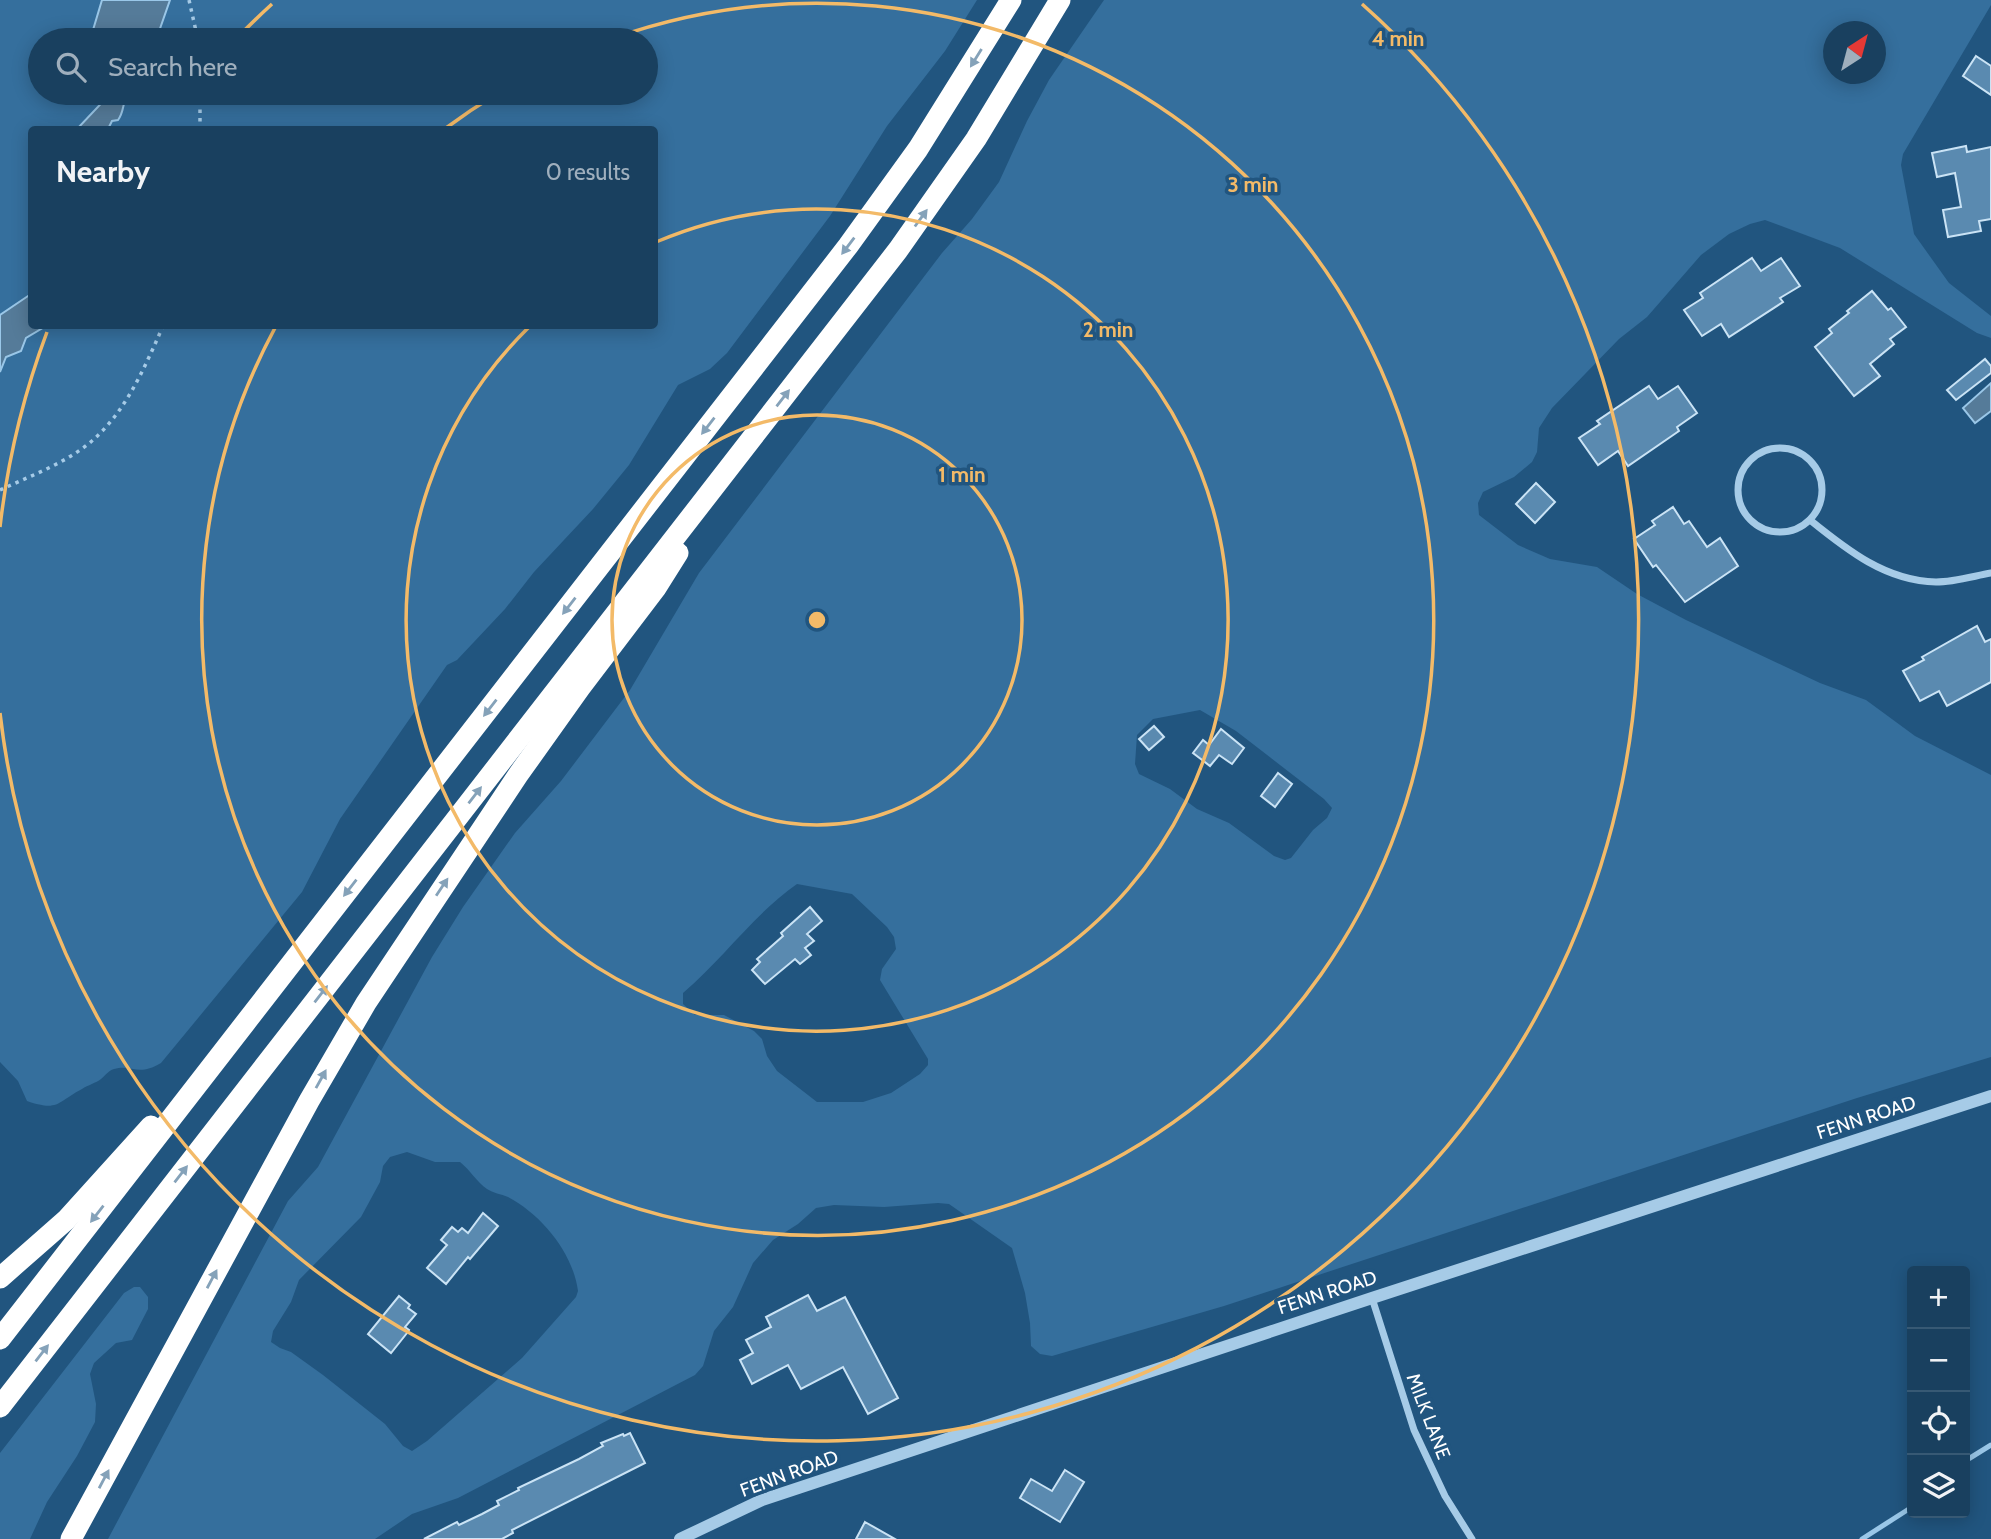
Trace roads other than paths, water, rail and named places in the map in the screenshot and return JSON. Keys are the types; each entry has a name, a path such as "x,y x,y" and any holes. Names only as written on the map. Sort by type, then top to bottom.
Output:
{"highway":[{"path":"0,1339 848,246 918,149 1012,0"},
{"path":"0,1407 930,206 987,121 1060,0"},
{"path":"71,1539 319,1083 366,1003 548,732 663,578 711,491"},
{"path":"0,1278 53,1232 135,1142 199,1082"}],"street":[{"path":"1783,448 1805,457 1815,467 1821,480 1822,495 1818,509 1810,520 1798,529 1784,533 1770,531 1751,520 1740,503 1738,488 1741,474 1749,462 1760,453 1771,449 1783,448"},
{"path":"1810,520 1851,554 1897,576 1938,582 1991,573"},
{"name":"FENN ROAD","path":"680,1539 762,1500 1372,1297 1991,1096"},
{"name":"MILK LANE","path":"1372,1297 1414,1430 1445,1496 1472,1539"}],"waterway":[{"path":"1970,1458 1991,1445"},
{"path":"1862,1539 1907,1510"}]}
